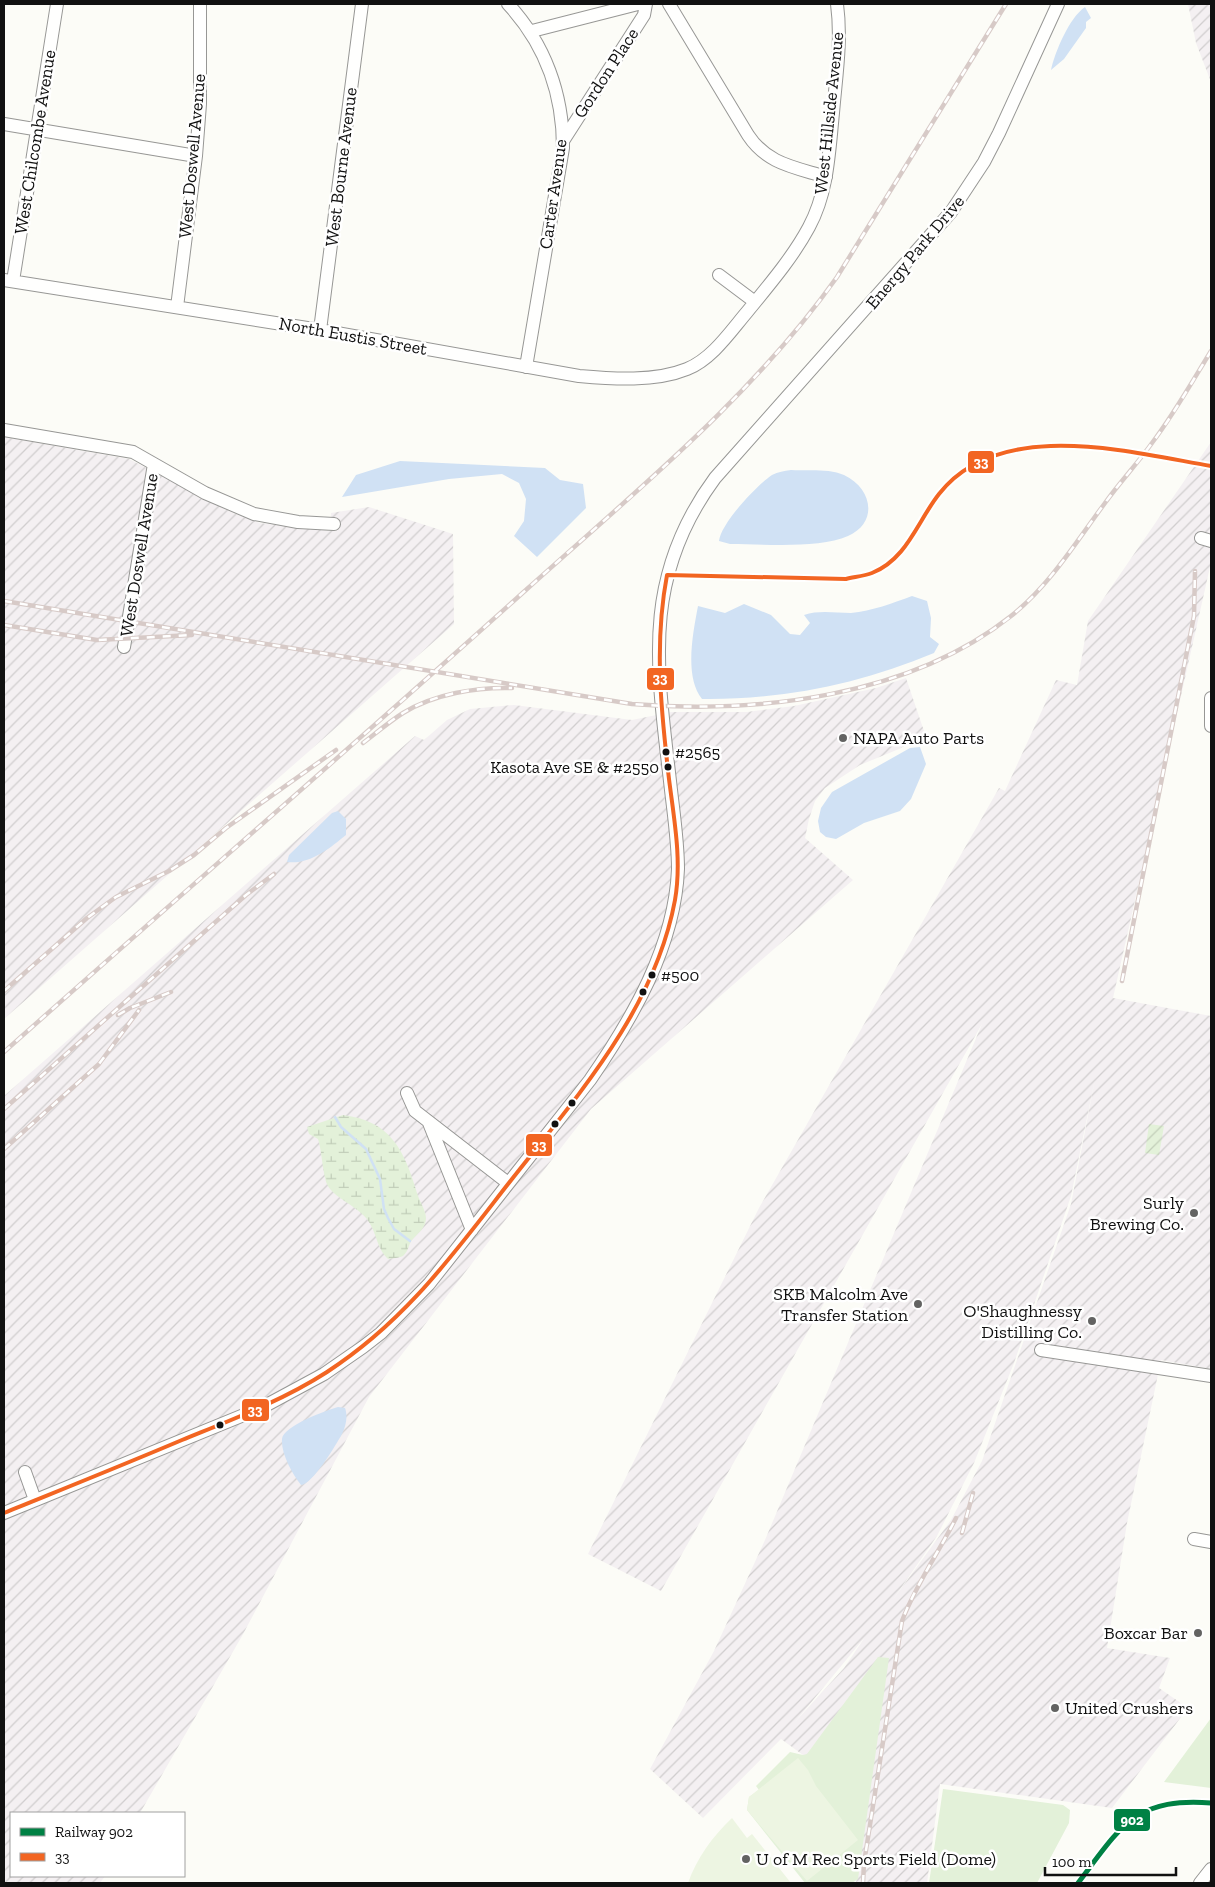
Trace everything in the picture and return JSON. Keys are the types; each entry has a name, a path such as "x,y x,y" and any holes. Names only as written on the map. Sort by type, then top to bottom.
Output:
{"street":[{"name":"West Chilcombe Avenue","path":"8,280 38,130 57,4"},
{"name":"West Doswell Avenue","path":"177,307 196,156 200,104 200,4"},
{"name":"West Bourne Avenue","path":"320,330 362,4"},
{"name":"Carter Avenue","path":"508,4 532,31 555,85 561,113 563,141 526,367"},
{"path":"532,31 638,4"},
{"name":"Gordon Place","path":"563,141 644,14 646,4"},
{"path":"669,4 761,152 776,161 826,177"},
{"name":"West Hillside Avenue","path":"701,363 755,302 797,247 809,226 823,193 840,44 837,4"},
{"name":"Energy Park Drive","path":"4,1513 261,1408 324,1374 381,1333 430,1284 590,1080 614,1045 645,985 666,930 674,901 677,852 658,659 660,606 673,556 696,506 716,478 763,422 904,268 956,205 984,162 999,133 1058,4"},
{"path":"4,124 196,156"},
{"path":"719,275 755,302"},
{"name":"North Eustis Street","path":"8,280 320,330 579,376 622,378 666,375 686,370 701,363"},
{"path":"4,430 134,452 205,493 254,514 298,522 334,524"},
{"name":"West Doswell Avenue","path":"124,647 154,464"},
{"path":"1211,698 1211,726"},
{"path":"407,1093 415,1110 429,1123 508,1183"},
{"path":"429,1123 472,1230"},
{"path":"1041,1350 1211,1376"},
{"path":"25,1472 35,1500"},
{"path":"1194,1539 1211,1542"},
{"path":"1200,1883 1211,1869"}],"shaded area":[{"path":"1188,4 1211,4 1211,82 1196,43"},
{"path":"4,437 129,459 233,513 260,523 330,531 331,513 369,507 453,534 454,624 4,1019"},
{"path":"1211,442 1210,567 1113,998 1211,1016 1211,1369 1161,1360 1127,1523 1107,1648 1170,1658 1159,1688 1188,1708 1112,1808 940,1784 927,1883 856,1883 864,1834 803,1755 781,1739 703,1818 650,1769 714,1651 765,1540 982,1024 661,1591 588,1554 759,1208 999,788 1005,791 1056,680 1077,685 1088,621","holes":["1095,1079 1071,1204 982,1461 951,1520 892,1601 937,1536 974,1463 1014,1363 1071,1196","865,1637 844,1668 795,1722"]},
{"path":"906,678 925,734 899,749 860,765 825,788 815,801 805,838 853,880 591,1109 369,1397 242,1636 141,1812 10,1812 10,1877 104,1877 100,1883 4,1883 4,1096 415,736 424,740 447,720 470,709 514,705 632,720 671,712 747,712 794,706 876,688"}],"green space":[{"path":"343,1115 359,1118 384,1131 401,1151 407,1164 425,1212 426,1222 412,1240 403,1256 388,1259 381,1250 366,1218 357,1209 335,1194 326,1182 318,1139 309,1134 307,1127"},
{"path":"1149,1124 1164,1126 1159,1155 1145,1153"},
{"path":"878,1657 889,1658 858,1879 852,1883 805,1883 747,1810 749,1797 759,1790 756,1786 790,1752 807,1754"},
{"path":"1211,1718 1211,1788 1164,1782"},
{"path":"798,1758 808,1770 816,1786 858,1840 807,1881 747,1810 749,1797"},
{"path":"943,1789 1063,1805 1070,1810 1069,1823 1037,1883 929,1883"},
{"name":"U of M Rec Sports Field (Dome)","path":"732,1818 747,1838 752,1834 791,1883 688,1883 706,1848"}],"water":[{"path":"1085,7 1091,18 1086,22 1086,28 1064,59 1051,70 1059,45 1068,27"},
{"path":"400,461 545,468 560,480 583,484 586,508 537,557 514,536 524,521 526,499 519,483 502,474 449,479 342,497 356,475"},
{"path":"791,470 832,471 844,475 861,488 866,496 868,514 858,530 848,536 822,543 774,545 730,544 719,541 726,524 758,487 772,475"},
{"path":"912,596 927,601 931,618 930,637 939,644 934,653 878,673 820,688 791,693 762,697 702,699 696,690 691,654 698,606 725,613 744,604 771,615 790,634 800,635 810,623 804,615 821,612 859,612"},
{"path":"920,747 926,764 911,799 900,811 864,823 836,839 826,837 820,832 818,821 821,808 832,792 910,748"},
{"path":"338,811 346,819 346,835 312,858 304,861 287,862 289,855 332,813"},
{"path":"338,1407 345,1408 346,1411 345,1428 317,1472 311,1479 301,1485 285,1457 282,1445 284,1434 306,1419"}],"waterway":[{"path":"335,1117 341,1127 366,1149 380,1179 384,1209 388,1218 394,1229 410,1241"}],"railway":[{"path":"4,1052 651,479 730,403 804,321 837,277 1006,4"},
{"path":"4,601 632,704 730,706 780,702 830,694 879,682 926,665 971,643 1011,616 1025,604 1062,563 1111,495 1152,443 1211,351"},
{"path":"1122,981 1194,616 1195,571"},
{"path":"4,625 97,640 192,635"},
{"path":"363,743 403,713 428,701 470,690 512,688"},
{"path":"4,991 87,918 116,897 169,871 194,855 226,828 336,750"},
{"path":"4,1109 246,895 274,874"},
{"path":"118,1015 130,1008 171,992"},
{"path":"4,1149 99,1064 139,1010"},
{"path":"962,1533 973,1493"},
{"path":"863,1883 864,1863 902,1621 914,1594 956,1518"}],"rail line":[{"name":"902","path":"1078,1883 1106,1846 1131,1820 1146,1811 1164,1805 1185,1802 1211,1803"}],"transit line":[{"name":"33","path":"4,1513 256,1409 310,1382 356,1352 382,1330 428,1284 587,1083 611,1049 632,1014 650,978 665,940 675,900 678,870 676,840 663,728 660,677 661,626 667,575 846,579 872,573 884,567 903,549 939,494 965,470 995,455 1030,448 1067,446 1105,448 1211,466"}],"place":[{"name":"NAPA Auto Parts","path":"843,738"},
{"name":"#2565","path":"666,752"},
{"name":"Kasota Ave SE & #2550","path":"668,767"},
{"name":"#500","path":"652,975"},
{"name":"Surly Brewing Co.","path":"1194,1213"},
{"name":"SKB Malcolm Ave Transfer Station","path":"918,1304"},
{"name":"O'Shaughnessy Distilling Co.","path":"1092,1321"},
{"name":"Boxcar Bar","path":"1198,1633"},
{"name":"United Crushers","path":"1055,1708"},
{"name":"U of M Rec Sports Field (Dome)","path":"746,1859"}]}
